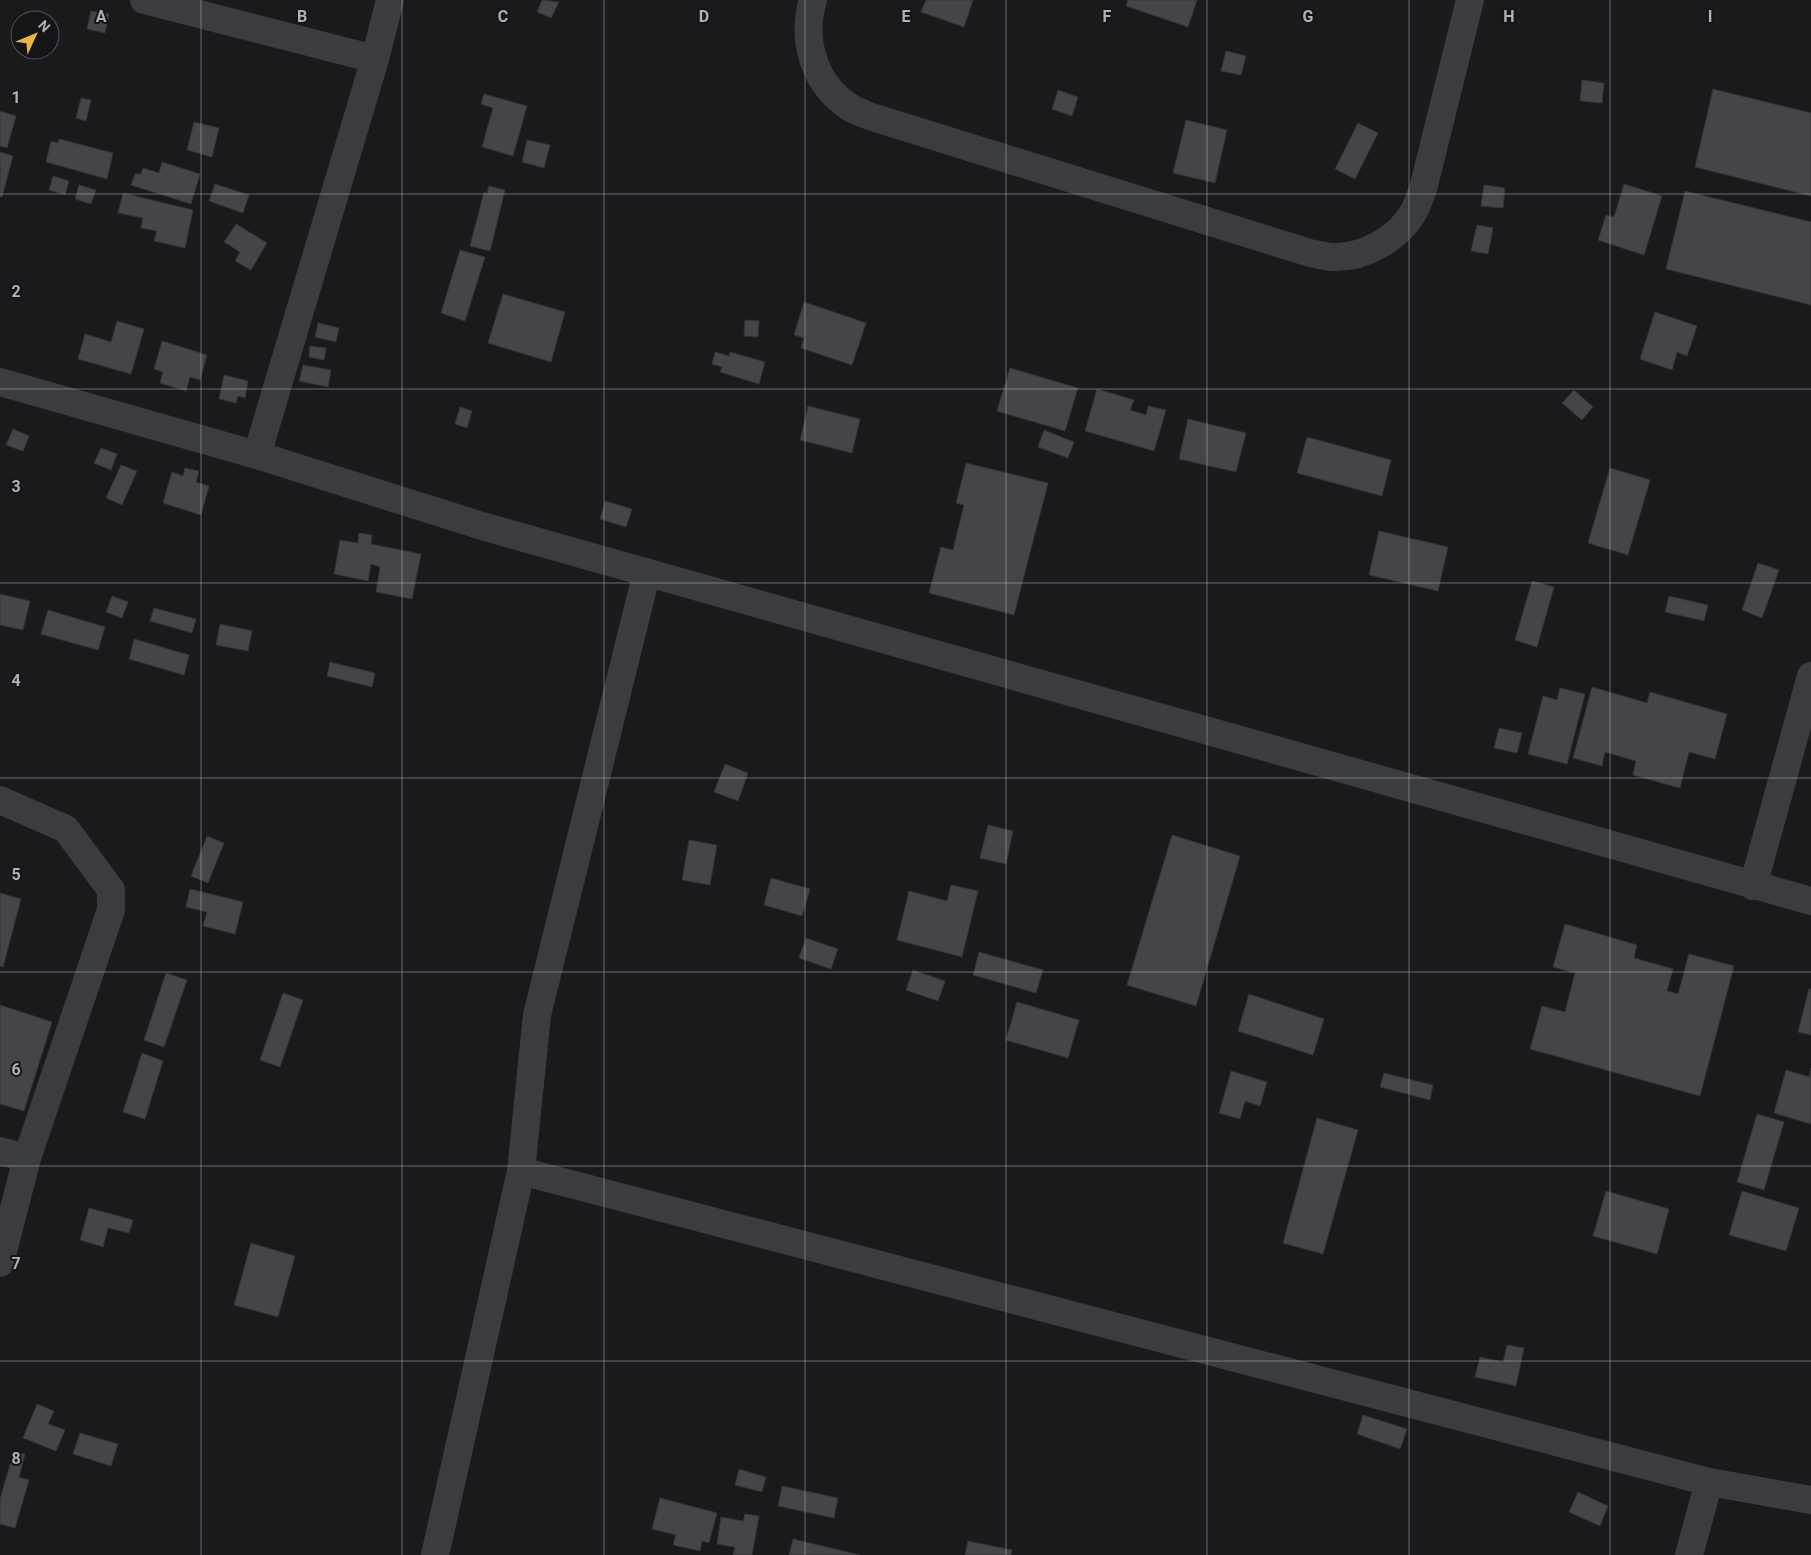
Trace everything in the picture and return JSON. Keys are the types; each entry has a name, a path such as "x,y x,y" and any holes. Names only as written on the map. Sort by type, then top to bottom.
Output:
{"street":[{"path":"144,0 375,59"},
{"path":"257,455 375,59 390,0"},
{"path":"812,0 807,29 810,52 819,74 833,93 851,107 872,117 1234,230 1310,253 1334,257 1357,254 1380,245 1399,230 1414,211 1423,189 1470,0"},
{"path":"0,382 257,455 482,526 1811,901"},
{"path":"435,1555 521,1171 538,1015 647,572"},
{"path":"1753,886 1811,676"},
{"path":"0,800 66,829 111,890 111,910 27,1158 0,1263"},
{"path":"0,1150 27,1158"},
{"path":"521,1171 1709,1482 1811,1500"},
{"path":"1689,1555 1709,1482"}],"building":[{"path":"542,0 559,2 551,18 537,12"},
{"path":"926,0 973,0 964,27 921,12"},
{"path":"1128,0 1197,0 1188,27 1126,6"},
{"path":"91,11 109,14 105,33 87,29"},
{"path":"1226,51 1246,56 1241,75 1221,71"},
{"path":"1582,80 1604,83 1602,103 1580,101"},
{"path":"1713,89 1811,113 1811,196 1695,167"},
{"path":"1058,90 1078,97 1072,116 1052,109"},
{"path":"484,94 527,106 513,156 482,147 493,108 481,104"},
{"path":"81,98 91,100 86,121 76,118"},
{"path":"0,111 16,116 7,148 0,146"},
{"path":"1186,120 1227,130 1215,183 1173,173"},
{"path":"194,122 219,128 212,157 187,150"},
{"path":"1358,123 1378,133 1355,179 1335,169"},
{"path":"59,139 113,153 107,179 46,162 51,141 58,143"},
{"path":"527,140 550,145 544,168 522,162"},
{"path":"0,152 13,156 2,197 0,197"},
{"path":"162,162 200,174 191,204 131,185 135,174 141,174 143,168 159,173"},
{"path":"53,176 69,181 65,195 49,190"},
{"path":"215,184 249,195 243,213 209,201"},
{"path":"1624,184 1662,196 1644,255 1598,240 1606,215 1614,217"},
{"path":"79,185 96,190 91,204 75,199"},
{"path":"1484,185 1505,188 1503,208 1481,206"},
{"path":"489,186 505,190 490,251 470,246 484,192 487,193"},
{"path":"1685,191 1811,222 1811,305 1666,269"},
{"path":"123,193 193,210 185,248 154,241 157,231 141,228 143,218 118,213"},
{"path":"236,224 267,243 251,270 235,261 240,252 224,242"},
{"path":"1477,225 1493,228 1488,254 1471,251"},
{"path":"460,250 485,257 465,321 441,313"},
{"path":"503,294 565,312 551,362 488,343"},
{"path":"804,302 866,323 852,365 801,348 804,338 794,335"},
{"path":"1655,312 1697,326 1687,356 1677,352 1672,370 1640,359"},
{"path":"745,320 759,321 758,337 744,336"},
{"path":"117,321 144,329 131,374 78,359 85,334 111,342"},
{"path":"318,323 339,328 336,342 315,337"},
{"path":"162,341 207,355 200,380 190,377 186,391 160,383 163,372 154,369"},
{"path":"310,346 326,348 324,360 309,357"},
{"path":"715,352 729,356 730,352 765,362 759,384 720,372 722,367 712,364"},
{"path":"303,365 331,370 328,387 299,381"},
{"path":"1010,368 1078,388 1065,431 997,411"},
{"path":"224,375 248,381 245,398 238,396 236,403 219,399"},
{"path":"1097,389 1134,400 1130,410 1146,415 1148,406 1166,410 1154,451 1085,431"},
{"path":"1574,390 1593,407 1582,420 1562,403"},
{"path":"808,406 860,419 852,453 800,440"},
{"path":"460,407 472,411 467,428 455,424"},
{"path":"1188,419 1246,433 1236,472 1179,459"},
{"path":"13,429 29,436 23,451 6,445"},
{"path":"1044,430 1074,442 1068,458 1038,447"},
{"path":"1307,437 1391,460 1382,496 1297,473"},
{"path":"101,448 117,454 111,470 94,463"},
{"path":"966,463 1048,483 1014,615 929,593 941,547 953,550 964,505 956,503"},
{"path":"121,465 137,471 122,505 106,498"},
{"path":"185,468 199,471 196,482 209,486 201,515 163,503 172,472 183,476"},
{"path":"1610,468 1650,480 1628,555 1588,543"},
{"path":"605,501 632,509 626,527 600,519"},
{"path":"1379,531 1448,547 1438,591 1369,575"},
{"path":"359,533 372,535 371,544 421,554 412,599 376,592 380,567 371,564 368,581 334,574 340,540 358,543"},
{"path":"1758,563 1779,570 1762,618 1742,610"},
{"path":"1532,581 1554,587 1537,647 1515,640"},
{"path":"0,594 30,601 23,630 0,625"},
{"path":"112,596 128,602 122,618 106,612"},
{"path":"1669,596 1708,605 1704,621 1665,612"},
{"path":"154,608 196,619 192,633 150,621"},
{"path":"48,610 105,627 98,650 41,634"},
{"path":"220,624 252,631 248,651 216,645"},
{"path":"134,639 189,655 184,675 129,659"},
{"path":"330,662 375,673 372,687 327,676"},
{"path":"1592,687 1647,703 1650,692 1727,714 1715,759 1689,752 1680,788 1633,775 1636,761 1605,752 1602,766 1573,758"},
{"path":"1560,688 1585,694 1567,764 1528,754 1543,696 1557,700"},
{"path":"1499,728 1522,733 1517,753 1494,748"},
{"path":"725,764 748,773 738,801 714,792"},
{"path":"988,825 1013,831 1006,864 980,858"},
{"path":"1172,835 1240,856 1196,1006 1127,985"},
{"path":"207,836 224,843 208,883 191,876"},
{"path":"689,840 717,845 710,885 682,880"},
{"path":"771,878 810,889 802,916 764,905"},
{"path":"951,885 978,891 962,957 897,940 909,891 947,901"},
{"path":"190,889 243,902 235,934 203,926 207,912 186,907"},
{"path":"0,893 21,899 3,967 0,966"},
{"path":"1565,924 1637,945 1634,958 1673,969 1667,991 1678,994 1689,954 1734,966 1700,1096 1530,1049 1542,1006 1565,1012 1575,973 1553,967"},
{"path":"806,938 838,949 831,969 799,958"},
{"path":"979,952 1043,970 1036,993 973,975"},
{"path":"913,970 945,981 938,1001 906,990"},
{"path":"166,973 187,980 164,1047 144,1040"},
{"path":"1809,989 1811,989 1811,1035 1798,1032"},
{"path":"283,993 303,1000 280,1067 260,1060"},
{"path":"1249,994 1324,1019 1313,1055 1238,1031"},
{"path":"1017,1002 1079,1020 1068,1058 1006,1040"},
{"path":"0,1005 52,1022 24,1111 0,1104"},
{"path":"142,1053 163,1061 145,1119 123,1112"},
{"path":"1811,1068 1811,1124 1774,1113 1786,1070 1809,1077"},
{"path":"1231,1071 1267,1082 1260,1106 1245,1101 1240,1119 1219,1113"},
{"path":"1384,1073 1433,1085 1430,1100 1380,1087"},
{"path":"1757,1114 1784,1122 1764,1190 1737,1182"},
{"path":"1317,1118 1358,1130 1323,1254 1283,1243"},
{"path":"1606,1191 1669,1209 1657,1254 1593,1236"},
{"path":"1742,1191 1799,1208 1786,1251 1729,1235"},
{"path":"89,1208 133,1220 129,1233 108,1228 103,1247 80,1240"},
{"path":"251,1243 295,1256 278,1317 234,1305"},
{"path":"1507,1345 1524,1348 1516,1386 1475,1377 1480,1357 1503,1362"},
{"path":"37,1404 54,1411 48,1424 65,1430 56,1451 23,1438"},
{"path":"1363,1415 1407,1429 1400,1449 1357,1434"},
{"path":"80,1433 118,1444 111,1466 73,1454"},
{"path":"14,1451 25,1454 19,1477 29,1480 15,1528 0,1524 0,1499"},
{"path":"739,1469 766,1477 762,1492 735,1485"},
{"path":"782,1486 838,1498 834,1518 778,1506"},
{"path":"1578,1492 1608,1506 1600,1526 1569,1512"},
{"path":"660,1498 717,1513 709,1543 702,1541 700,1551 673,1545 676,1535 652,1529"},
{"path":"745,1514 759,1516 752,1555 733,1555 735,1547 717,1544 721,1517 743,1521"},
{"path":"793,1539 860,1555 789,1555"},
{"path":"968,1541 1012,1550 1011,1555 965,1555"}]}
